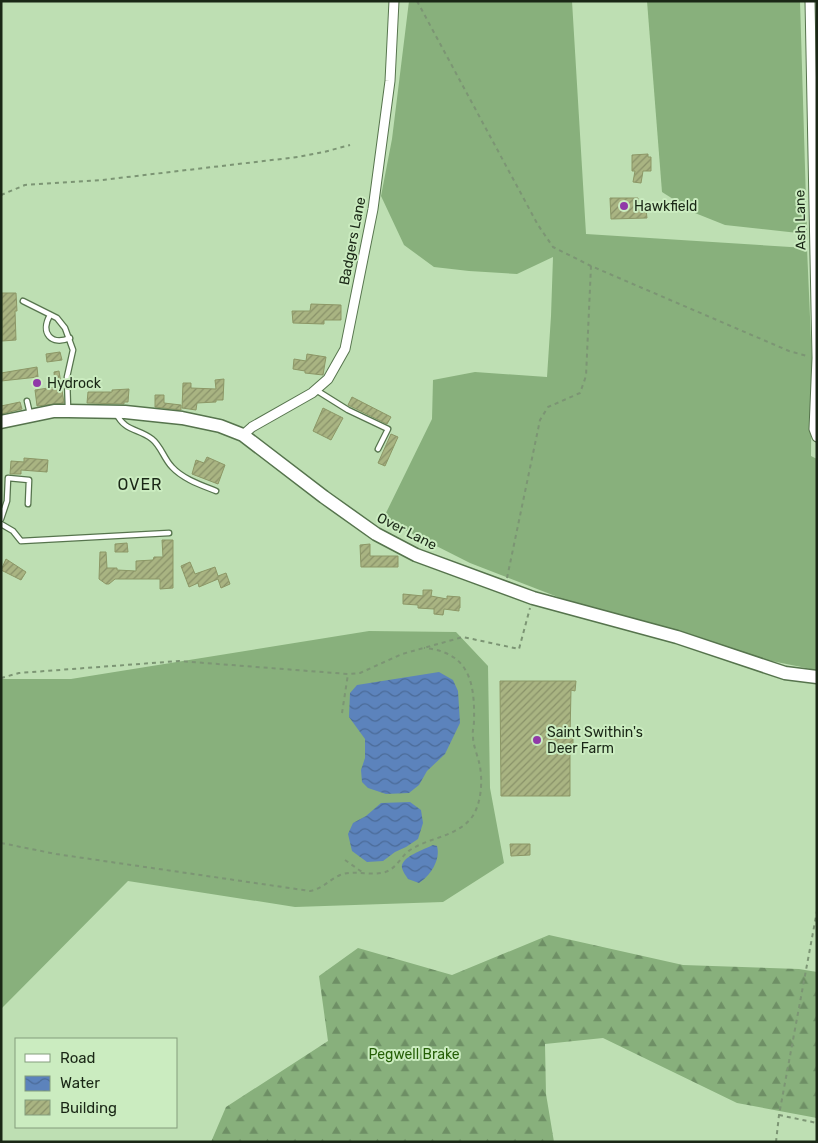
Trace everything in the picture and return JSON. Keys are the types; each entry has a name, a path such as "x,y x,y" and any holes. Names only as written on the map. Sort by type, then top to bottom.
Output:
{"street":[{"name":"Badgers Lane","path":"243,435 252,427 316,390 328,379 345,349 376,189 390,81 394,1"},
{"name":"Ash Lane","path":"810,1 817,358 814,429 817,437"},
{"name":"Over Lane","path":"1,422 54,411 68,411 115,412 182,418 220,426 243,435 376,534 416,555 533,598 678,638 785,673 817,677"}],"lane":[{"path":"23,301 58,318 70,338 73,350 67,377 68,411"},
{"path":"50,315 45,323 46,332 52,339 61,342 70,338"},
{"path":"316,390 348,410 388,429 378,449"},
{"path":"27,401 30,415"},
{"path":"115,412 119,420 127,428 154,440 173,468 189,480 216,492"},
{"path":"1,519 7,501 8,478 30,480 28,504"},
{"path":"1,524 13,531 22,541 169,533"}],"path":[{"path":"417,1 538,225 553,247 591,266 789,351 817,358"},
{"path":"1,195 25,185 102,180 298,157 350,145"},
{"path":"505,588 540,420 548,407 580,393 586,376 591,266"},
{"path":"1,678 19,673 179,661 348,674 360,673 402,654 463,637 519,650 533,598"},
{"path":"1,843 56,854 310,891 320,888 338,876 345,874 388,871 395,867 409,851 464,826 473,815 481,796 482,774 472,737 474,703 472,687 459,660 448,653 424,648"},
{"path":"342,713 348,674"},
{"path":"345,860 362,872"},
{"path":"776,1142 779,1116 817,911"},
{"path":"779,1116 817,1123"}],"green space":[{"path":"409,1 572,1 586,234 807,248 812,363 811,456 817,459 816,670 757,658 576,604 470,563 383,519 432,419 433,380 475,372 547,377 551,316 553,257 517,274 434,267 404,245 381,196 392,139"},
{"path":"647,1 800,1 807,234 725,225 695,213 662,192"},
{"path":"369,631 456,632 488,666 490,788 504,863 443,902 295,907 128,881 1,1009 1,679 71,679"},
{"name":"Pegwell Brake","path":"549,935 683,965 799,969 817,972 817,1118 737,1103 603,1038 545,1044 546,1094 554,1142 211,1142 226,1107 328,1041 319,976 358,948 452,975"}],"water":[{"path":"439,672 453,680 458,691 460,723 445,754 427,771 419,785 409,793 386,794 368,788 362,782 361,770 365,758 365,739 349,717 350,693 357,685"},
{"path":"410,802 421,810 423,823 418,839 383,861 367,862 352,851 348,834 353,823 366,816 381,803"},
{"path":"433,845 437,846 438,851 436,862 431,872 419,883 408,879 402,864 409,857"}],"building":[{"path":"648,154 648,157 651,157 651,171 643,171 641,183 633,182 635,171 632,171 632,155"},
{"name":"Hawkfield","path":"610,198 638,198 638,210 646,210 647,218 611,219"},
{"path":"2,293 16,293 16,340 2,341"},
{"path":"311,304 341,305 341,320 324,320 324,324 293,323 292,311 310,311"},
{"path":"60,352 62,360 47,362 46,354"},
{"path":"307,354 326,357 323,375 305,373 305,371 293,369 294,359 306,361"},
{"name":"Hydrock","path":"37,367 38,377 1,381 1,373"},
{"path":"59,371 64,403 37,406 35,390 55,387 54,372"},
{"path":"224,379 223,400 197,403 196,410 182,408 183,383 191,383 191,388 216,389 215,380"},
{"path":"129,389 128,402 124,402 124,404 87,403 88,392 112,392 112,390"},
{"path":"155,395 164,395 164,403 181,405 181,410 155,407"},
{"path":"352,397 391,417 387,424 348,405"},
{"path":"20,402 22,409 1,414 1,406"},
{"path":"323,408 343,418 331,440 313,431"},
{"path":"391,434 398,437 385,466 378,463"},
{"path":"207,457 225,465 218,484 192,474 196,460 204,463"},
{"path":"24,458 48,460 47,472 21,470 21,474 10,474 11,461 24,462"},
{"path":"162,540 173,540 173,588 160,589 160,579 115,579 106,584 99,579 100,552 106,552 107,568 136,571 136,561 153,560 154,557 163,557"},
{"path":"127,543 128,552 115,552 115,544"},
{"path":"370,544 370,556 398,556 398,567 361,567 360,545"},
{"path":"6,559 26,572 21,580 1,570"},
{"path":"190,562 195,574 215,567 218,576 226,573 230,584 221,588 218,579 199,587 198,583 189,587 181,566"},
{"path":"423,590 432,590 431,596 447,599 447,596 460,597 459,611 444,609 443,615 434,614 434,609 418,608 418,605 403,604 403,594 423,596"},
{"name":"Saint Swithin's Deer Farm","path":"500,681 576,681 575,691 571,690 570,735 573,736 573,744 570,744 570,796 501,796"},
{"path":"510,844 530,844 530,855 511,856"}],"place":[{"name":"Hawkfield","path":"624,206"},
{"name":"Hydrock","path":"37,383"},
{"name":"Saint Swithin's Deer Farm","path":"537,740"}],"district":[{"name":"OVER","path":"140,484"}]}
